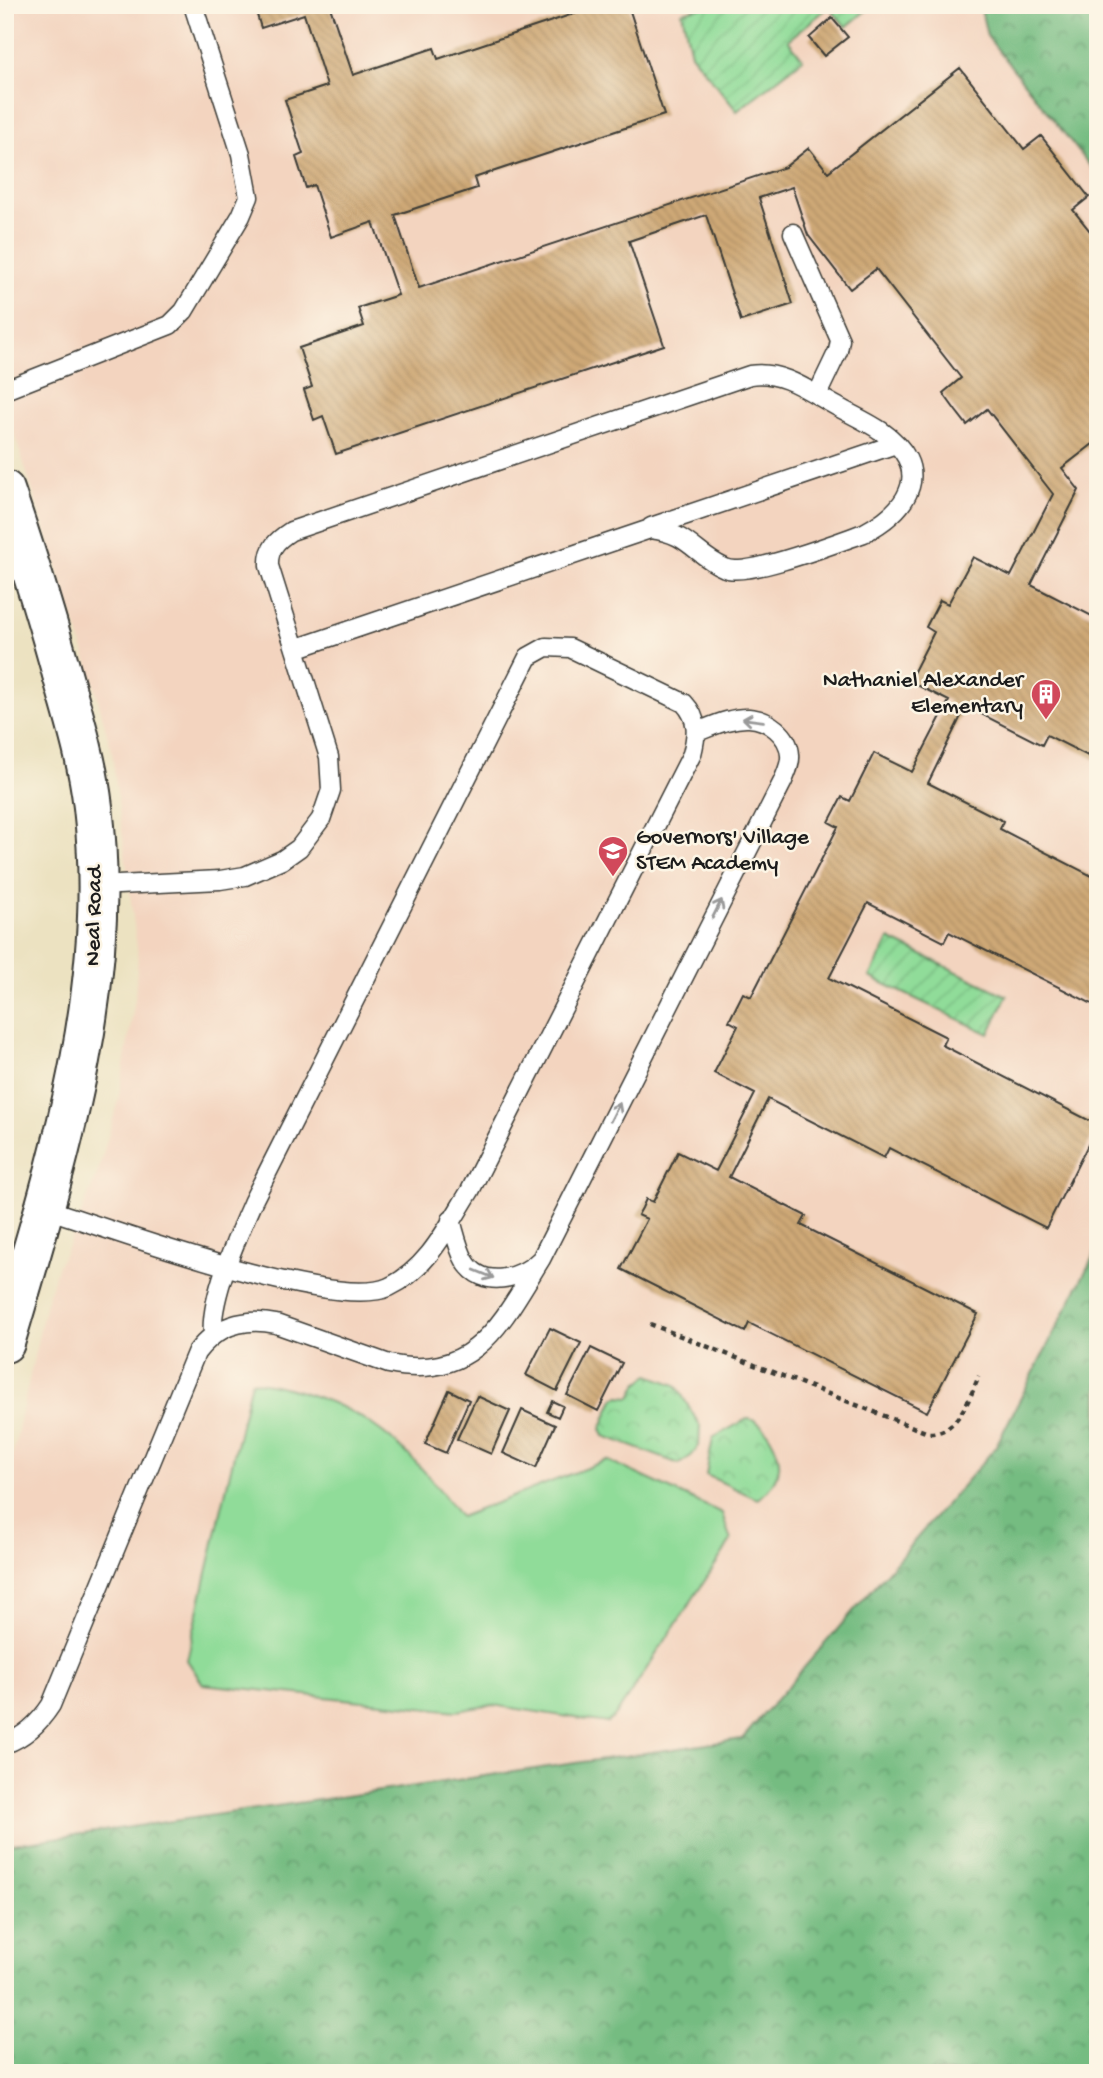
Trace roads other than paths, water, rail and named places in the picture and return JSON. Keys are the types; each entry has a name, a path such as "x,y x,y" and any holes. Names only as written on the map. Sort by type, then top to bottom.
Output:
{"street":[{"name":"Neal Road","path":"5,490 78,729 93,806 98,886 97,947 81,1057 44,1208 5,1343"}],"lane":[{"path":"5,390 170,325 184,311 241,216 249,197 241,154 193,5"},
{"path":"793,233 840,340 838,351 817,395"},
{"path":"98,886 220,880 246,876 282,860 299,848 311,834 327,805 332,777 329,757 269,566 272,547 291,531 750,375 774,374 881,431 896,444 909,466 912,480 909,494 892,515 864,533 748,570 724,568 677,534 650,529 634,533"},
{"path":"295,649 896,444"},
{"path":"44,1208 227,1266 253,1274 353,1293 377,1291 401,1280 421,1264 436,1246 470,1191 692,754 697,732 694,718 684,703 581,652 556,646 536,651 528,657 253,1200 227,1266 213,1313 213,1335"},
{"path":"5,1744 32,1727 51,1705 196,1353 213,1335 236,1324 261,1321 408,1368 438,1365 467,1354 487,1340 503,1319 541,1259 788,770 788,744 778,730 764,722 750,718 734,719 697,732"},
{"path":"451,1220 464,1260 482,1276 497,1279 514,1276 530,1269 541,1259"}],"place":[{"name":"Nathaniel Alexander Elementary","path":"1046,721"},
{"name":"Governors' Village STEM Academy","path":"613,878"}]}
